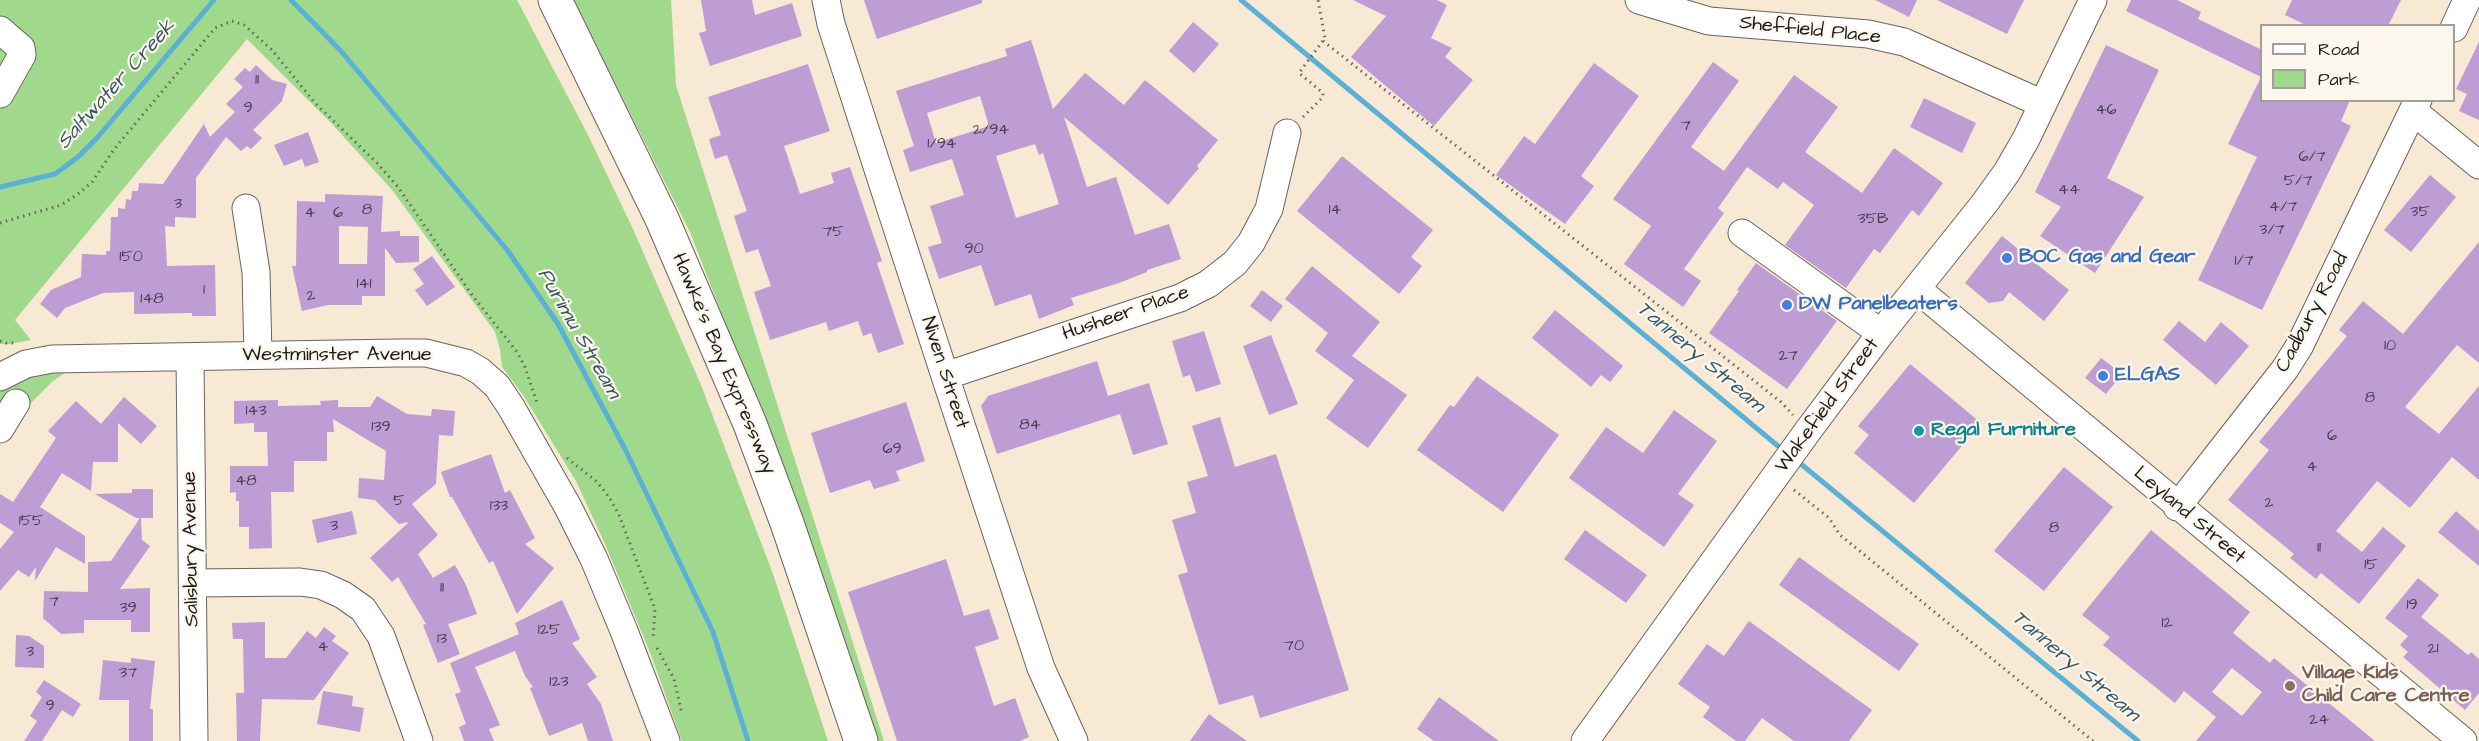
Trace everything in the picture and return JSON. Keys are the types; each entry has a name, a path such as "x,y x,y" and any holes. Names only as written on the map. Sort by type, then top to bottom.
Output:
{"highway":[{"name":"Hawke's Bay Expressway","path":"540,0 620,163 749,462 784,557 846,741"},
{"name":"Hawke's Bay Expressway","path":"555,0 662,219 750,424 861,741"}],"street":[{"name":"Niven Street","path":"826,0 835,36 1041,668 1074,741"},
{"name":"Sheffield Place","path":"1640,0 1709,21 1868,34 1904,42 2043,104"},
{"name":"Wakefield Street","path":"1585,741 1881,333 2007,172 2093,0"},
{"path":"2455,26 2467,0"},
{"path":"0,30 21,48 22,55 0,94"},
{"path":"2416,106 2479,165"},
{"name":"Cadbury Road","path":"2177,507 2285,369 2300,345 2416,106"},
{"name":"Husheer Place","path":"945,376 1180,298 1208,284 1235,263 1251,243 1269,210 1287,134"},
{"path":"246,207 256,272 258,355"},
{"path":"1742,233 1881,333"},
{"name":"Leyland Street","path":"1917,289 2177,507 2463,741"},
{"name":"Westminster Avenue","path":"0,377 26,364 52,359 426,353 466,363 480,371 497,386 517,417 594,559 675,732"},
{"name":"Westminster Avenue","path":"0,355 26,364"},
{"name":"Salisbury Avenue","path":"190,357 194,741"},
{"path":"0,429 15,403"},
{"path":"193,583 300,582 321,585 343,595 363,609 381,636 419,741"}],"path":[{"path":"1287,134 1323,97 1323,93 1299,73 1325,38 1318,0"},
{"path":"1,224 61,205 78,194 92,182 115,148 215,28 232,21 244,25 272,50 315,103 346,135 361,146 398,187 472,295 517,352 525,367 538,407"},
{"path":"1323,41 1782,402 1793,452 1840,535 2093,741"},
{"path":"563,451 568,460 597,482 609,496 619,514 650,590 655,609 652,639 674,679 675,732"}],"green space":[{"path":"0,0 517,0 587,133 633,229 701,385 773,574 828,741 682,741 651,655 605,544 576,481 523,395 502,367 495,332 393,191 333,125 247,39 15,320 31,340 0,344"},
{"path":"573,0 671,0 676,85 884,741 872,741 758,408 690,232"},
{"path":"70,369 52,382 29,405 13,396 0,416 0,384 29,375"}],"building":[{"path":"701,0 752,0 755,15 792,3 802,36 710,66 699,33 706,31"},
{"path":"864,0 982,0 982,3 877,39"},
{"path":"1353,0 1437,0 1447,5 1431,38 1452,48 1445,57 1473,80 1434,126 1351,57 1386,16"},
{"path":"1875,0 1917,0 1909,17"},
{"path":"1937,0 2024,0 2007,34"},
{"path":"2131,0 2177,0 2201,12 2198,19 2260,49 2260,77 2126,11"},
{"path":"2292,0 2401,0 2389,24 2304,24 2285,15"},
{"path":"1193,22 1219,44 1194,73 1169,51"},
{"path":"1031,40 1053,109 1085,73 1124,105 1145,80 1218,140 1197,166 1199,168 1168,205 1064,117 1087,187 1116,177 1135,235 1169,224 1181,259 1147,270 1147,272 1119,283 1071,298 1074,305 1039,319 1031,294 995,306 981,265 939,279 928,247 942,243 930,206 964,195 952,159 910,172 903,150 914,146 896,91 1007,56 1005,49","holes":["980,96 989,126 936,143 927,113","1035,144 1039,155 1043,153 1059,204 1016,218 996,156"]},
{"path":"2479,42 2479,120 2459,111 2467,94 2456,89"},
{"path":"2106,45 2159,70 2107,178 2144,197 2095,273 2040,236 2061,207 2035,192"},
{"path":"1713,62 1739,81 1691,147 1724,171 1794,75 1838,107 1805,152 1862,193 1894,148 1943,183 1919,216 1912,210 1880,253 1874,249 1846,288 1785,245 1814,205 1783,182 1778,189 1747,167 1718,208 1724,213 1684,269 1701,281 1683,307 1624,264 1651,226 1613,199"},
{"path":"1594,63 1639,96 1581,176 1594,186 1565,224 1496,175 1524,136 1535,144"},
{"path":"808,64 830,131 784,146 800,194 834,183 831,173 850,167 882,261 877,263 904,344 878,353 871,333 863,336 858,321 829,331 826,322 770,340 754,292 771,286 758,249 746,253 734,216 747,211 727,155 715,159 709,139 721,135 708,97"},
{"path":"256,65 272,80 287,84 282,101 253,130 262,138 251,149 247,146 241,151 226,137 196,178 196,218 175,217 175,227 165,226 167,266 215,265 216,316 192,316 192,313 134,314 134,292 103,293 65,308 57,318 40,304 51,290 81,277 82,254 106,255 106,251 110,251 111,217 118,217 118,208 125,209 126,199 131,200 132,191 138,191 139,183 163,184 204,124 210,137 235,112 226,104 243,87 234,79 245,68 250,72"},
{"path":"2260,79 2260,102 2349,102 2341,121 2351,126 2262,310 2198,280 2257,157 2228,144"},
{"path":"1924,98 1976,123 1962,153 1910,127"},
{"path":"308,132 319,162 305,167 302,159 284,166 274,145"},
{"path":"1342,156 1433,230 1411,257 1422,266 1399,294 1297,211"},
{"path":"2430,175 2456,197 2411,252 2384,230"},
{"path":"325,194 383,196 381,232 400,231 400,236 419,236 419,262 396,263 385,248 385,296 362,296 362,305 328,305 302,311 292,266 296,266 297,201 325,202","holes":["339,226 368,227 367,264 339,264"]},
{"name":"BOC Gas and Gear","path":"2002,236 2069,290 2044,321 2009,292 2003,301 1989,303 1965,283"},
{"path":"2479,242 2479,363 2457,345 2405,407 2439,434 2479,386 2479,480 2452,457 2410,508 2377,481 2336,531 2362,552 2383,527 2406,546 2359,604 2321,573 2316,579 2290,558 2294,554 2228,500 2269,450 2259,442 2347,336 2339,330 2363,301 2403,334"},
{"path":"432,256 455,287 427,306 415,290 424,284 413,269"},
{"path":"1756,263 1837,321 1787,389 1709,333"},
{"path":"1312,266 1380,322 1352,356 1407,395 1368,448 1326,418 1354,380 1315,351 1328,333 1285,299"},
{"path":"1262,290 1283,306 1271,322 1250,306"},
{"path":"1555,310 1623,366 1610,382 1601,375 1591,387 1532,338"},
{"path":"2179,321 2205,342 2221,322 2249,346 2216,385 2163,340"},
{"path":"1204,331 1221,384 1196,392 1190,375 1183,377 1172,341"},
{"path":"1271,335 1298,404 1269,415 1243,346"},
{"name":"ELGAS","path":"2101,358 2122,374 2106,394 2085,378"},
{"path":"1097,361 1108,396 1149,383 1168,444 1133,455 1120,414 997,454 981,406 988,396"},
{"name":"Regal Furniture","path":"1910,364 1981,423 1914,503 1854,453 1869,435 1858,426"},
{"path":"1477,376 1559,435 1503,512 1417,450 1450,405 1454,407"},
{"path":"377,396 407,414 431,416 432,409 455,411 453,436 439,435 436,484 412,504 438,535 418,554 433,578 455,565 466,585 477,614 448,624 460,654 438,663 423,625 426,624 398,577 392,582 370,558 409,522 399,524 375,500 358,498 359,478 384,480 386,451 333,419 334,432 327,432 327,461 294,461 294,492 271,492 272,548 249,549 249,527 239,527 239,501 236,501 236,492 230,493 230,466 268,466 267,432 254,432 254,423 234,424 234,401 278,400 278,406 321,405 320,401 338,400 338,407 370,407"},
{"path":"124,397 157,426 141,444 118,423 118,462 93,462 91,491 62,473 40,507 85,536 85,564 56,547 35,581 36,567 29,577 18,570 0,591 0,549 14,532 0,523 0,494 13,502 56,438 48,431 76,401 101,424"},
{"path":"906,402 925,461 896,471 900,481 874,489 870,480 830,493 811,433"},
{"path":"1674,410 1717,441 1678,494 1694,505 1664,547 1569,478 1606,427 1643,453"},
{"path":"1220,417 1235,467 1276,454 1349,690 1260,718 1253,695 1219,705 1178,575 1188,572 1172,520 1196,513 1187,482 1208,476 1192,426"},
{"path":"491,454 505,493 510,490 535,538 525,544 554,568 517,614 493,561 489,563 450,497 441,472"},
{"path":"2064,467 2113,507 2044,591 1994,551"},
{"path":"132,489 153,489 153,518 141,518 142,540 150,546 120,589 150,588 150,632 131,632 131,620 84,620 84,633 61,634 43,618 44,591 88,592 88,562 111,561 140,518 136,518 95,494 132,493"},
{"path":"352,511 357,534 317,543 312,520"},
{"path":"2456,511 2479,531 2479,566 2438,532"},
{"path":"1585,530 1647,575 1626,603 1564,559"},
{"path":"2151,530 2250,612 2233,633 2270,663 2274,658 2375,741 2196,741 2216,717 2184,691 2175,703 2103,645 2110,637 2082,615","holes":["2232,668 2262,692 2242,716 2212,692"]},
{"path":"1799,557 1919,644 1899,671 1779,585"},
{"path":"946,559 964,616 989,609 999,639 975,647 994,706 1015,698 1029,737 1020,741 897,741 848,592"},
{"path":"2418,578 2439,595 2421,617 2468,655 2471,652 2479,659 2479,693 2465,710 2403,657 2408,652 2400,645 2408,636 2385,618"},
{"path":"562,600 580,639 572,643 597,677 587,684 601,704 613,741 588,741 582,723 549,736 530,688 533,687 525,676 515,651 475,667 500,725 489,729 494,741 464,741 459,727 466,724 455,694 461,692 450,663 519,634 515,623"},
{"path":"1749,621 1872,710 1849,741 1794,741 1762,718 1745,741 1736,741 1703,717 1710,707 1678,684 1707,644 1724,656"},
{"path":"265,622 265,658 286,658 307,631 316,638 324,627 336,636 332,641 349,653 314,700 262,699 260,741 237,741 236,693 244,693 243,639 233,639 232,623"},
{"path":"16,635 29,636 44,646 44,668 15,667"},
{"path":"131,658 155,661 150,709 153,709 153,741 129,741 129,700 99,700 103,660 131,663"},
{"path":"44,680 81,704 73,717 62,710 42,741 24,741 37,721 30,716 42,697 36,692"},
{"path":"323,691 353,696 352,706 364,708 360,732 317,724"},
{"path":"1439,697 1499,741 1434,741 1417,729"},
{"path":"1209,714 1217,720 1247,741 1190,741"}],"waterway":[{"name":"Saltwater Creek","path":"0,187 55,174 78,157 97,138 214,0"},
{"name":"Purimu Stream","path":"291,0 341,51 508,251 558,324 625,449 713,632 748,741"},
{"name":"Tannery Stream","path":"1241,0 1784,451"},
{"name":"Tannery Stream","path":"1796,460 2138,741"}],"place":[{"name":"BOC Gas and Gear","path":"2007,258"},
{"name":"DW Panelbeaters","path":"1787,305"},
{"name":"ELGAS","path":"2103,376"},
{"name":"Regal Furniture","path":"1919,431"},
{"name":"Village Kids Child Care Centre","path":"2290,686"}]}
